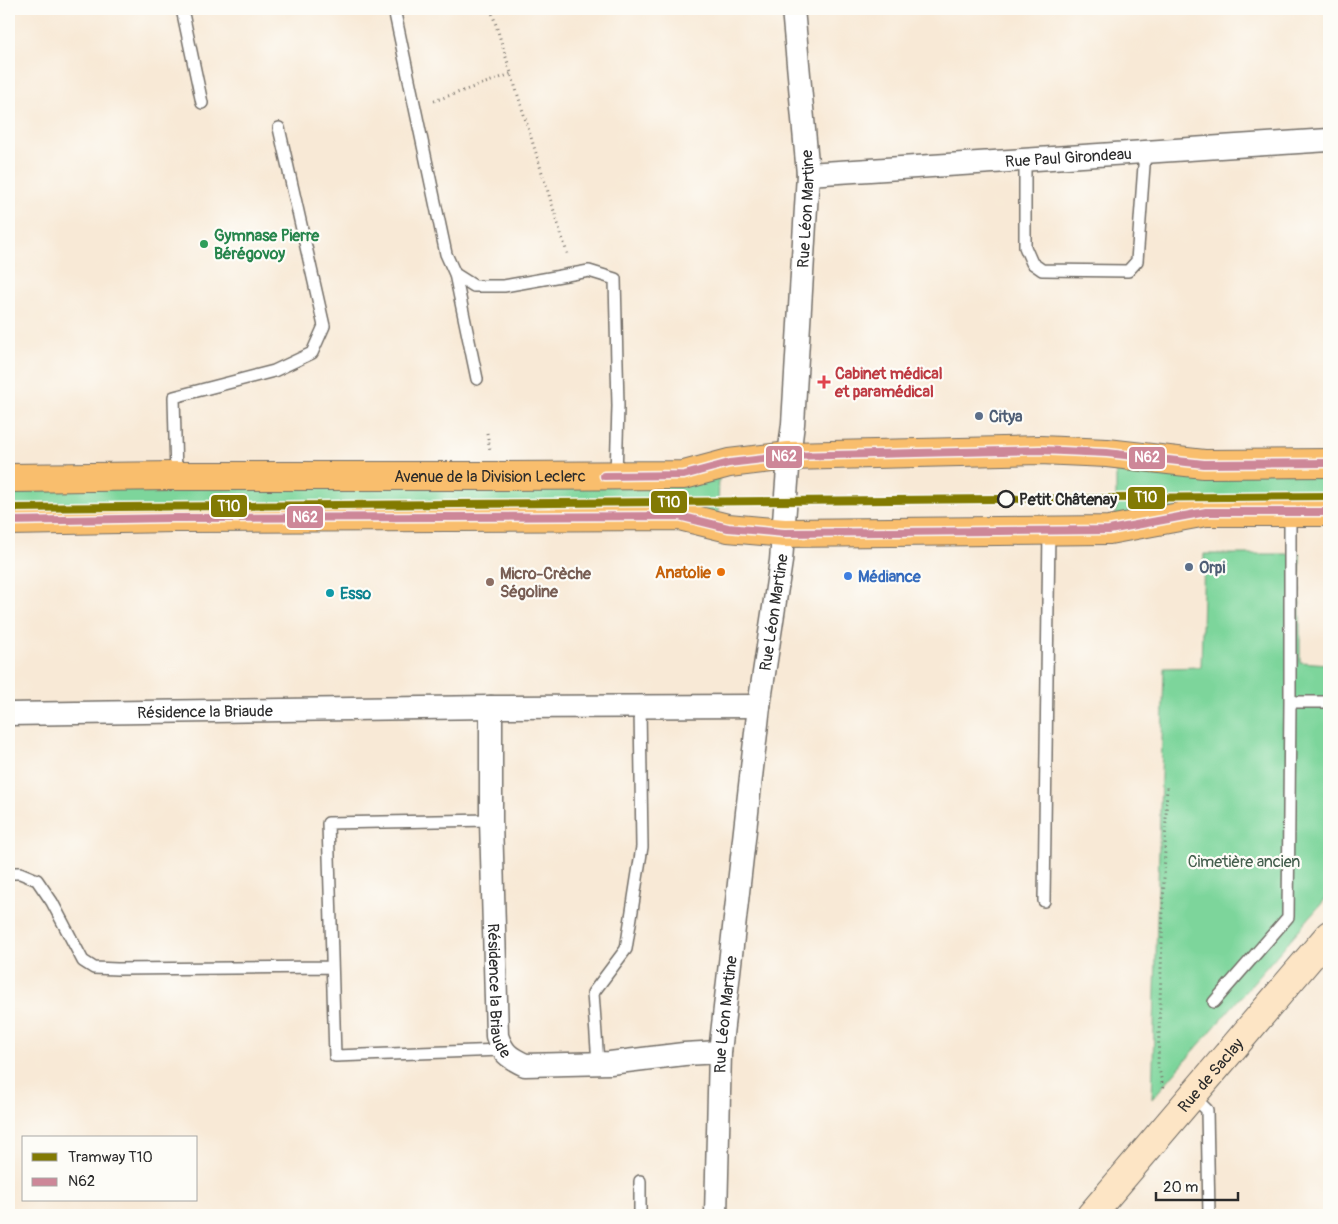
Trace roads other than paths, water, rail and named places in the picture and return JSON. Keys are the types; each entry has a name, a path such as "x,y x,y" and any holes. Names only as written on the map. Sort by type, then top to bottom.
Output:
{"main road":[{"name":"Avenue de la Division Leclerc","path":"9,478 684,475 729,463 789,456 1040,450 1108,453 1204,464 1329,463"},
{"path":"9,521 185,518 678,516 728,528 784,533 1110,530 1206,512 1329,512"},
{"name":"Rue de Saclay","path":"1091,1215 1329,936"}],"street":[{"name":"Rue Léon Martine","path":"716,1215 720,1052 759,706 781,561 793,424 808,174 792,9"},
{"name":"Rue Paul Girondeau","path":"808,174 1329,140"},
{"name":"Résidence la Briaude","path":"9,714 491,707 759,706"},
{"name":"Résidence la Briaude","path":"491,707 491,820 496,1036 502,1050 513,1059 525,1065 598,1063 720,1052"}],"lane":[{"path":"182,9 202,103"},
{"path":"394,9 446,254 455,274 477,379"},
{"path":"176,476 174,397 274,370 312,353 324,326 279,128"},
{"path":"1025,160 1025,247 1032,263 1042,270 1128,271 1136,261 1145,152"},
{"path":"455,274 474,286 504,286 589,271 615,279 618,406 616,476"},
{"path":"1214,1002 1288,918 1290,513"},
{"path":"1044,901 1049,530"},
{"path":"1290,702 1329,702"},
{"path":"598,1063 593,993 626,949 642,847 640,706"},
{"path":"491,820 328,823 335,1056 502,1050"},
{"path":"9,873 20,873 37,880 52,902 83,961 94,968 332,967"},
{"path":"1185,1106 1207,1110 1209,1215"},
{"path":"640,1181 640,1215"}],"tram line":[{"name":"T10","path":"9,508 1329,496"}],"place":[{"name":"Gymnase Pierre Bérégovoy","path":"204,244"},
{"name":"Cabinet médical et paramédical","path":"824,382"},
{"name":"Citya","path":"979,416"},
{"name":"Petit Châtenay","path":"1006,499"},
{"name":"Orpi","path":"1189,567"},
{"name":"Anatolie","path":"721,572"},
{"name":"Médiance","path":"848,576"},
{"name":"Micro-Crèche Ségoline","path":"490,582"},
{"name":"Esso","path":"330,593"}],"park label":[{"name":"Cimetière ancien","path":"1244,861"}]}
